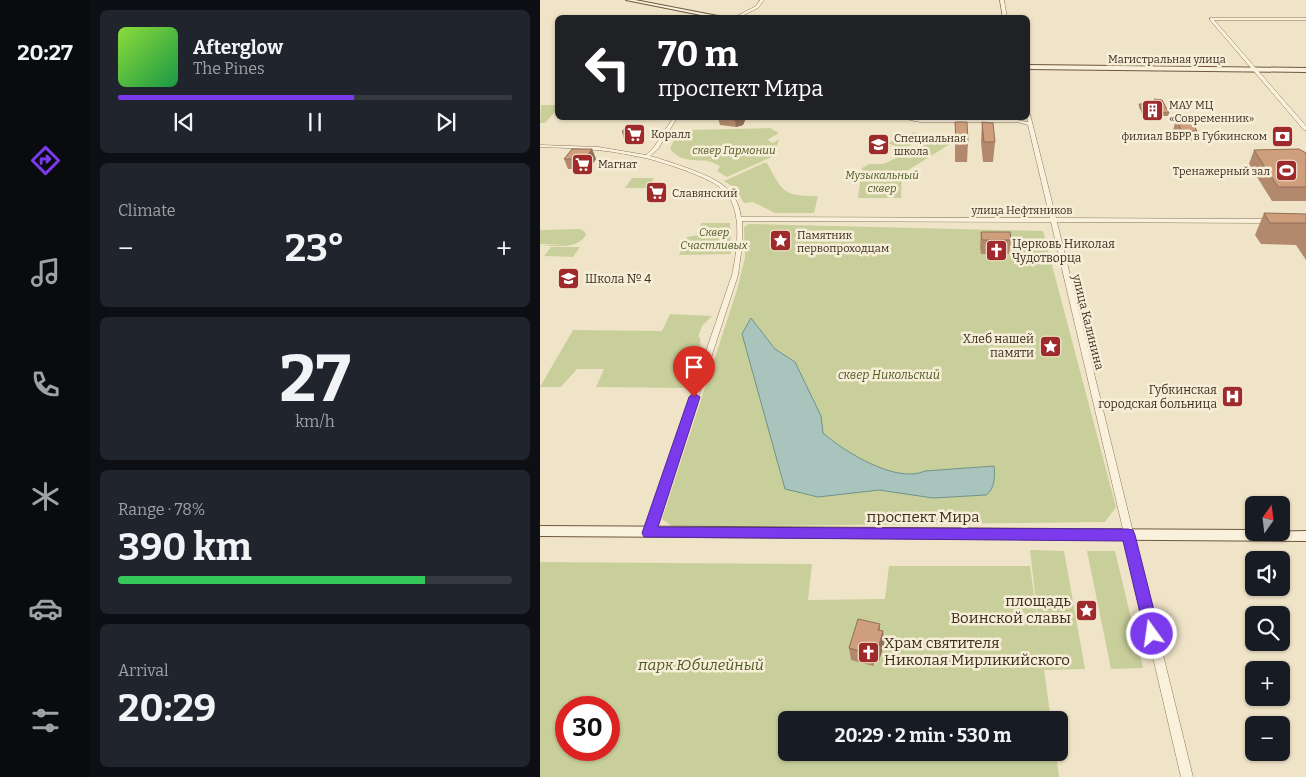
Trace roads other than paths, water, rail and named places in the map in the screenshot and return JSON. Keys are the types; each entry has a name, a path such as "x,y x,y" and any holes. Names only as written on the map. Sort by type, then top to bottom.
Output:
{"main road":[{"path":"628,0 710,15"},
{"name":"Магистральная улица","path":"1030,67 1306,70"},
{"name":"проспект Мира","path":"540,531 1306,536"}],"street":[{"path":"740,15 755,8 762,0"},
{"path":"1002,0 1004,15"},
{"path":"1306,19 1211,19 1306,129"},
{"path":"648,155 656,148 674,120"},
{"path":"914,120 1014,121 1030,124"},
{"name":"улица Калинина","path":"1029,120 1051,220 1187,777"},
{"path":"540,146 610,148 648,155 696,173 720,186 734,200 738,219 740,251 735,275 649,533"},
{"name":"улица Нефтяников","path":"738,219 1274,221"}],"water":[{"path":"751,318 775,349 795,362 821,416 823,433 833,441 871,464 900,473 913,474 925,471 994,466 994,482 989,492 986,495 933,498 879,490 818,497 785,489 742,334"}],"place":[{"name":"МАУ МЦ «Современник»","path":"1153,111"},
{"name":"Коралл","path":"635,134"},
{"name":"филиал ВБРР в Губкинском","path":"1283,136"},
{"name":"Специальная школа","path":"878,144"},
{"name":"Магнат","path":"582,164"},
{"name":"Тренажерный зал","path":"1286,171"},
{"name":"Славянский","path":"656,193"},
{"name":"Памятник первопроходцам","path":"781,241"},
{"name":"Церковь Николая Чудотворца","path":"996,251"},
{"name":"Школа № 4","path":"569,279"},
{"name":"Хлеб нашей памяти","path":"1050,346"},
{"name":"Губкинская городская больница","path":"1233,397"},
{"name":"площадь Воинской славы","path":"1087,610"},
{"name":"Храм святителя Николая Мирликийского","path":"868,652"}],"park label":[{"name":"сквер Гармонии","path":"734,150"},
{"name":"Музыкальный сквер","path":"882,181"},
{"name":"Сквер Счастливых","path":"714,238"},
{"name":"сквер Никольский","path":"889,375"},
{"name":"парк Юбилейный","path":"701,665"}]}
